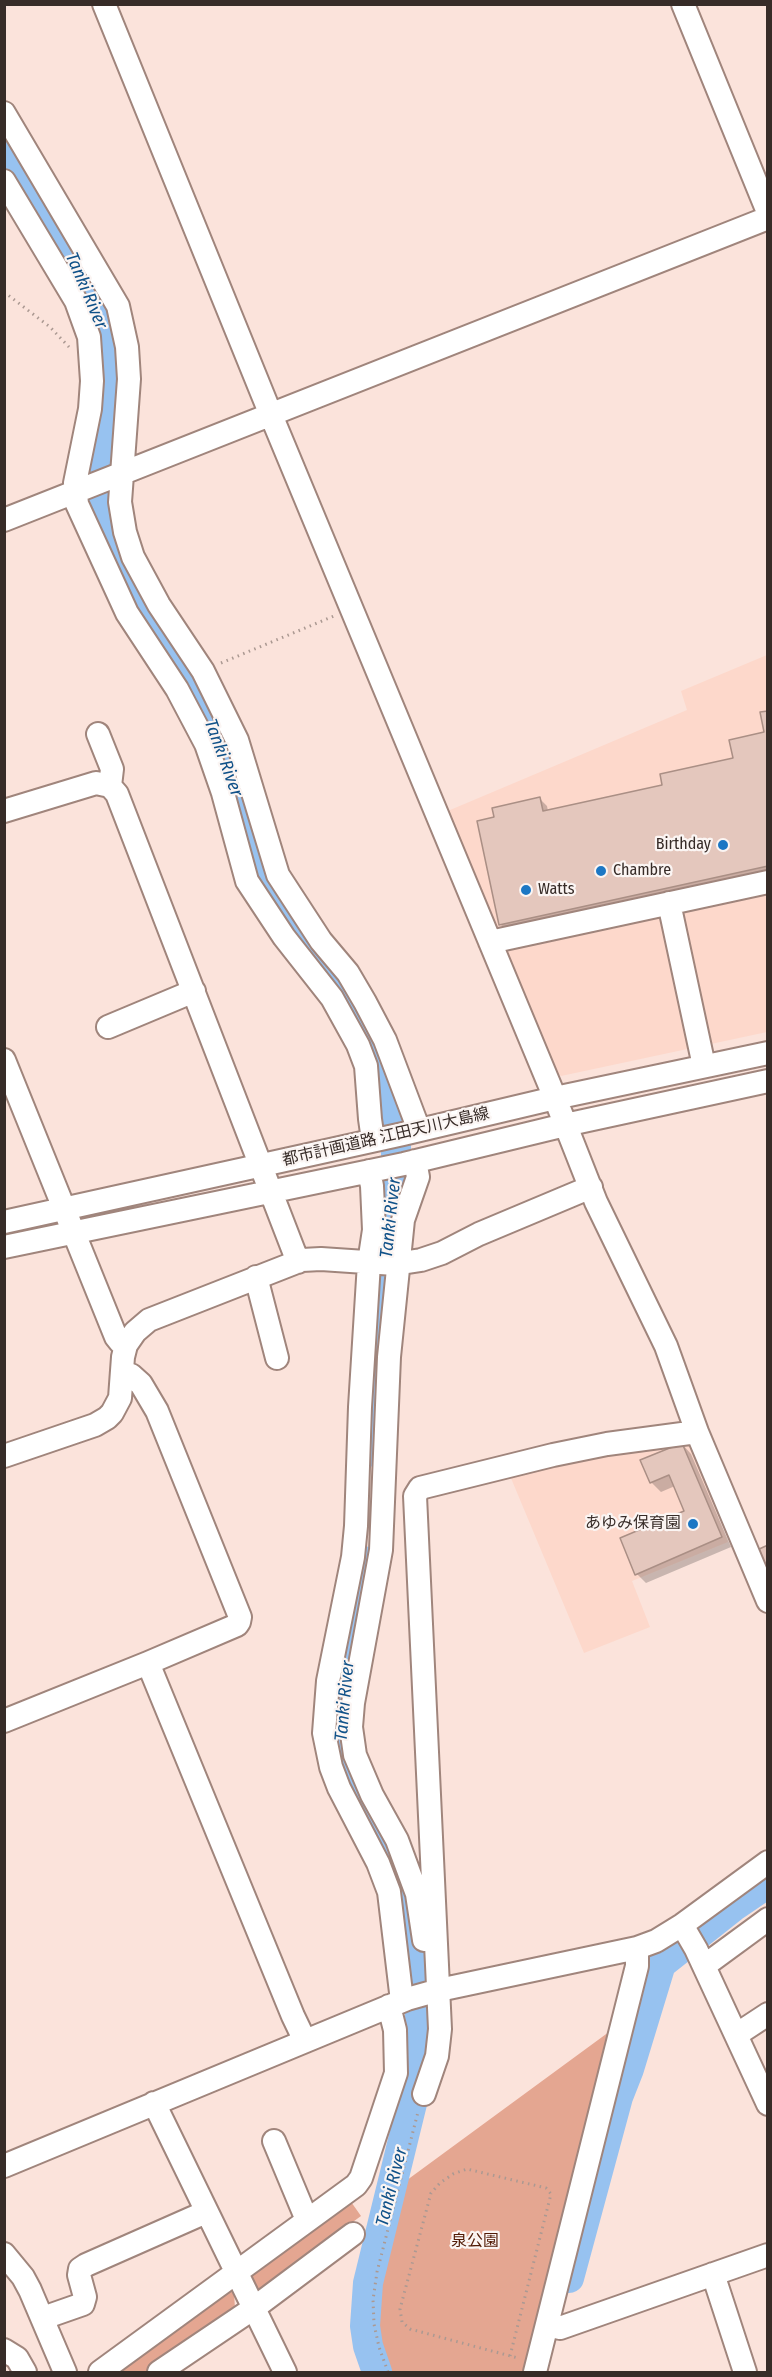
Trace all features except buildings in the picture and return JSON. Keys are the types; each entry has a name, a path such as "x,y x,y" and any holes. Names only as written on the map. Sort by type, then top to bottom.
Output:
{"street":[{"path":"104,4 271,416 565,1125 615,1245 666,1346 697,1432 768,1601"},
{"path":"682,4 768,212"},
{"path":"4,113 118,306 127,347 129,379 119,475 121,513 133,557 159,605 203,671 237,740 278,875 321,941 348,973 385,1040 411,1132"},
{"path":"4,181 76,301 89,337 92,376 90,409 77,504 123,605 177,689 206,744 223,793 247,881 284,937 332,998 358,1045 366,1066 369,1119 375,1140"},
{"path":"4,520 768,218"},
{"path":"98,734 112,769 110,786 122,805 298,1262"},
{"path":"4,810 82,786 96,783 110,786"},
{"path":"490,942 768,882"},
{"path":"669,903 704,1066"},
{"path":"108,1027 194,991"},
{"name":"都市計画道路 江田天川大島線","path":"4,1222 555,1098 768,1053"},
{"path":"4,1060 116,1337 126,1345"},
{"name":"都市計画道路 江田天川大島線","path":"4,1247 410,1162 565,1125 768,1082"},
{"path":"410,1162 418,1177 384,1264 360,1407 353,1557 328,1681 324,1733 329,1759 339,1788 378,1863 417,1994 440,2047 424,2094"},
{"path":"100,2373 356,2185 361,2178 396,2073 395,2030 417,1994 433,1980 430,1977 417,1894 397,1840 372,1795 355,1755 351,1727 353,1703 381,1550 389,1357 384,1264 374,1230 372,1170"},
{"path":"4,1456 95,1425 107,1418 120,1398 126,1345 135,1332 149,1320 298,1262 321,1259 384,1264 421,1260 442,1253 479,1234 591,1187"},
{"path":"256,1277 277,1358"},
{"path":"4,1722 237,1624 240,1617 154,1405 135,1378 123,1373"},
{"path":"417,1994 422,1678 417,1491 420,1488 553,1455 608,1444 697,1432"},
{"path":"148,1663 305,2041"},
{"path":"693,1944 768,1862"},
{"path":"4,2166 417,1994 637,1948 656,1941 693,1944 768,1919"},
{"path":"693,1944 768,2104"},
{"path":"536,2368 637,1966 637,1948"},
{"path":"736,2035 768,2014"},
{"path":"154,2103 285,2373"},
{"path":"274,2141 307,2220"},
{"path":"43,2318 82,2304 85,2296 79,2275 80,2269 86,2265 206,2212"},
{"path":"159,2373 254,2308 353,2234"},
{"path":"4,2254 23,2277 43,2318 64,2373"},
{"path":"548,2325 560,2328 768,2255"},
{"path":"712,2274 745,2373"},
{"path":"4,2350 17,2358 24,2373"}],"path":[{"path":"4,292 50,327 71,349"},
{"path":"203,671 352,608"},
{"path":"388,2373 374,2324 373,2300 377,2272 395,2198 424,2094"},
{"path":"510,2356 551,2194 546,2188 467,2169 453,2174 432,2193 400,2309 402,2322 410,2328 510,2356 536,2368"}],"shaded area":[{"path":"767,655 767,1032 561,1076 554,1070 443,813 687,710 681,691"},
{"path":"688,1440 728,1542 632,1581 650,1627 584,1653 508,1471"}],"green space":[{"name":"泉公園","path":"613,2029 529,2372 392,2372 380,2340 376,2305 382,2267 403,2183"},
{"path":"349,2199 361,2216 260,2290 252,2288 247,2279 251,2270"},
{"path":"225,2289 234,2292 235,2309 146,2372 111,2372"}],"waterway":[{"name":"Tanki River","path":"4,140 75,259 99,312 107,357 105,409 94,470 93,498 119,568 142,611 186,675 213,724 231,769 257,862 266,884 358,1012 375,1046 388,1085 396,1124 396,1166 374,1370 368,1452"},
{"name":"Tanki River","path":"361,1560 343,1691 341,1753 350,1781 384,1846 401,1885 418,1981 422,2053 418,2079 368,2283 365,2326 368,2346 377,2372"},
{"path":"569,2278 618,2097 629,2069 661,1964 733,1907 768,1883"}],"place":[{"name":"Birthday","path":"723,845"},
{"name":"Chambre","path":"601,871"},
{"name":"Watts","path":"526,890"},
{"name":"あゆみ保育園","path":"693,1524"}]}
